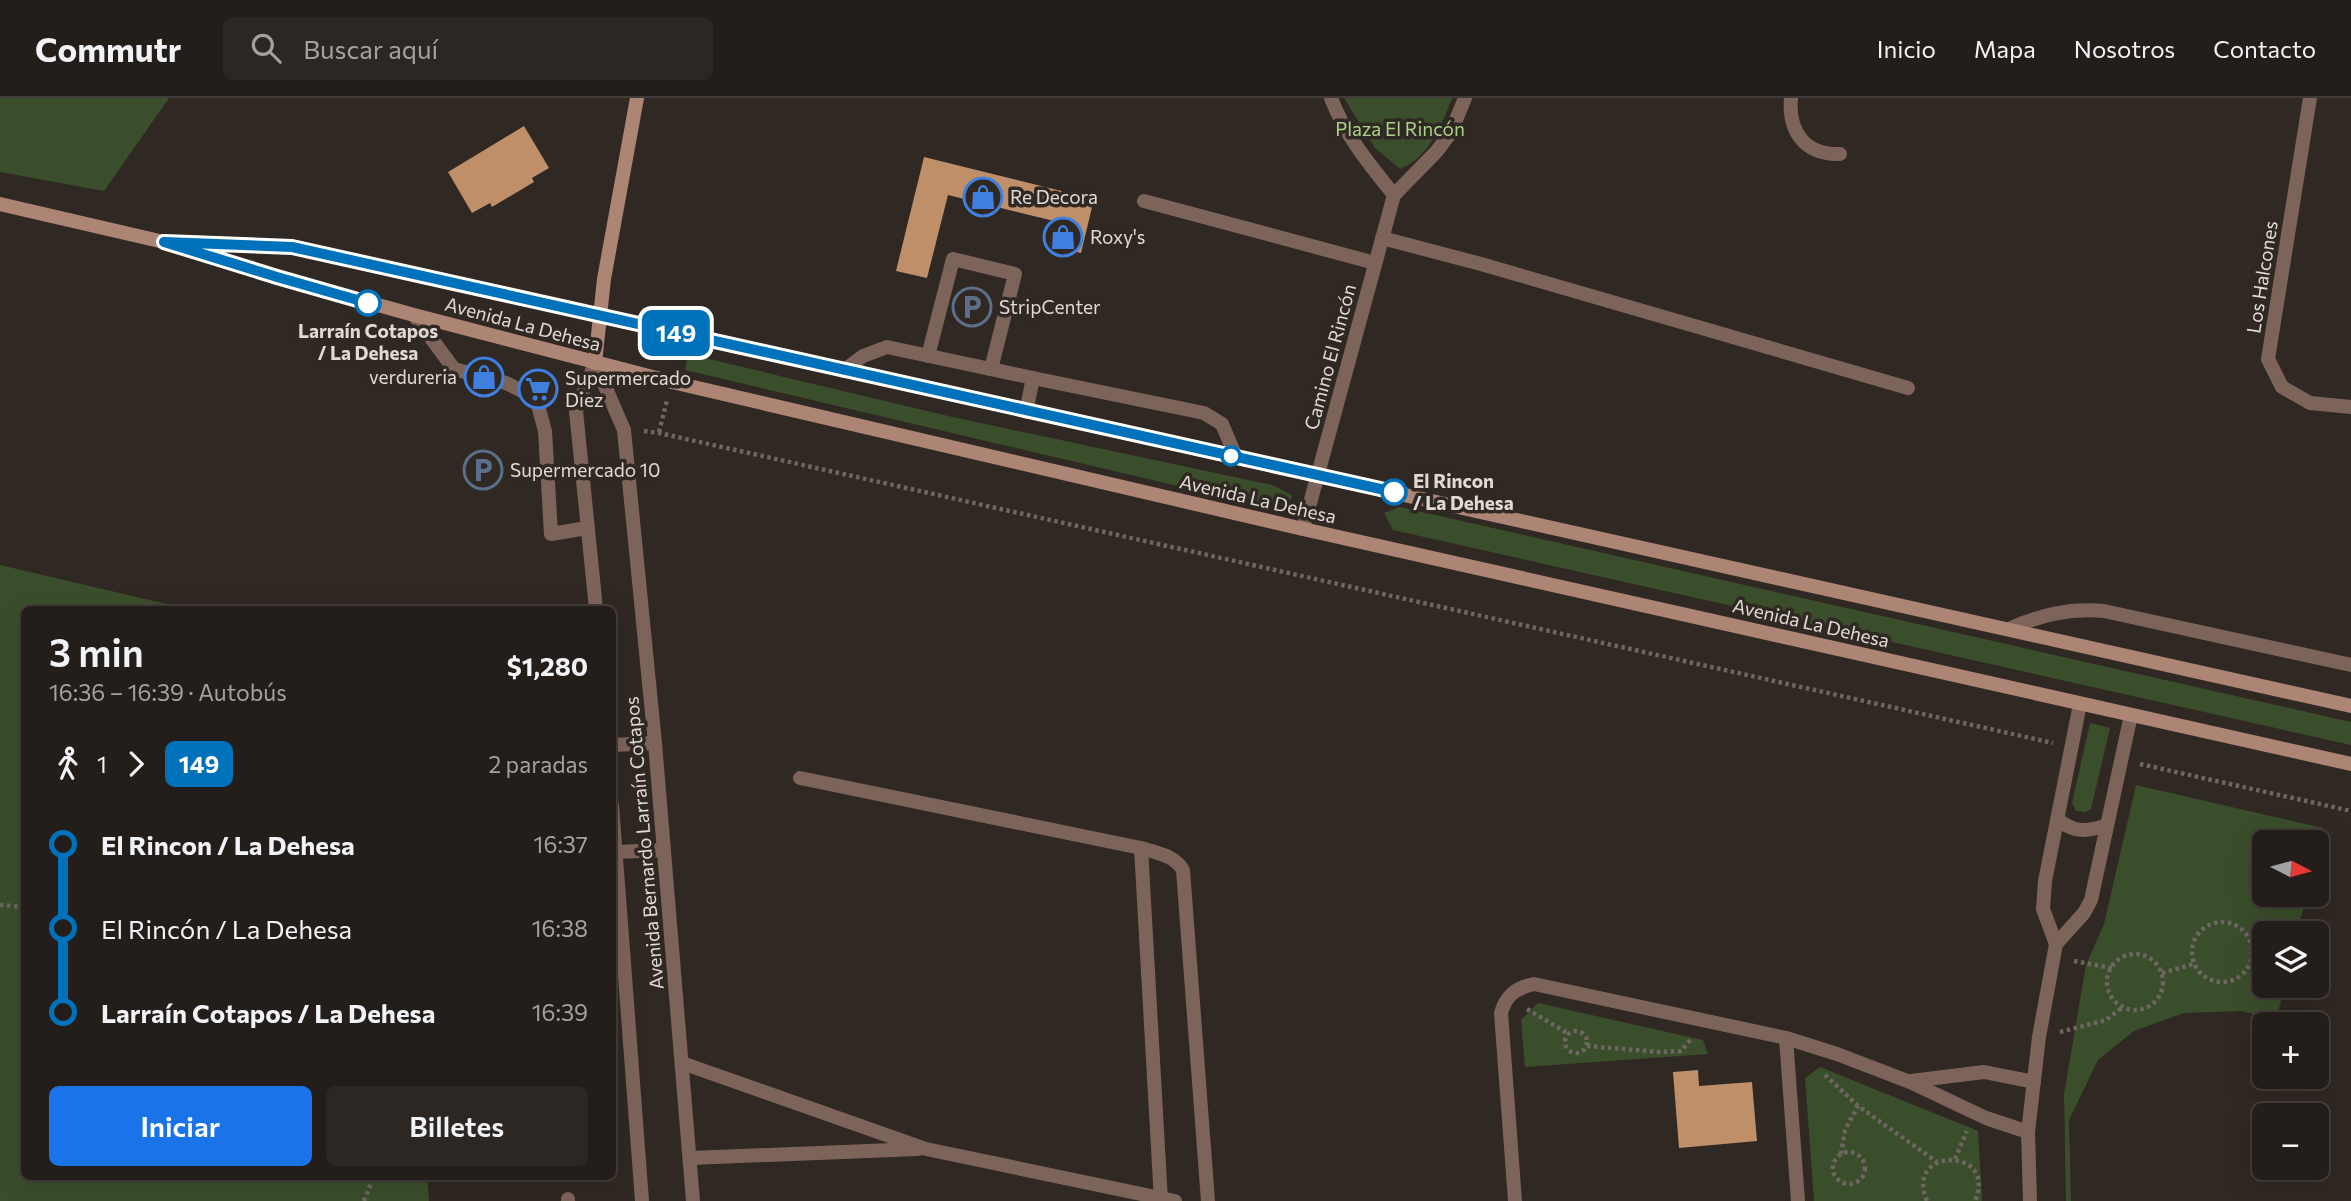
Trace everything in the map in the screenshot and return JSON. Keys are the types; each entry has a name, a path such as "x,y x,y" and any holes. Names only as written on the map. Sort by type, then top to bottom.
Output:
{"street":[{"name":"Avenida Bernardo Larraín Cotapos","path":"596,606 576,411 595,363 604,279 637,98"},
{"path":"1331,98 1351,140 1394,195"},
{"name":"Camino El Rincón","path":"1303,529 1394,195 1451,132 1465,98"},
{"path":"1791,98 1790,115 1799,137 1817,151 1829,155 1840,154"},
{"name":"Los Halcones","path":"2310,98 2268,359 2283,387 2310,403 2351,407"},
{"path":"1144,201 1375,264"},
{"name":"Avenida La Dehesa","path":"0,204 164,242 414,315 672,382 1303,529 2351,764"},
{"path":"1382,238 1481,264 1908,388"},
{"name":"Avenida La Dehesa","path":"164,242 292,247 2351,706"},
{"path":"928,356 953,259 1015,274 991,369"},
{"path":"414,315 454,369 506,383 536,398 545,431 551,534 587,528"},
{"path":"843,371 863,356 887,347 1204,413 1223,424 1236,457"},
{"name":"Avenida Bernardo Larraín Cotapos","path":"595,363 624,430 655,743 693,1201"},
{"path":"1026,412 1033,378"},
{"path":"2009,629 2033,618 2059,611 2086,609 2351,665"},
{"path":"2055,951 2043,902 2045,881 2080,704"},
{"path":"2030,1201 2028,1132 2039,1037 2055,951 2088,907 2131,715"},
{"path":"616,745 655,743"},
{"path":"800,778 1141,848 1174,859 1182,870 1208,1201"},
{"path":"2057,819 2068,828 2080,831 2092,831 2107,825"},
{"path":"682,1063 926,1149 1166,1200 1141,848"},
{"path":"616,852 664,850"},
{"name":"Avenida Bernardo Larraín Cotapos","path":"616,852 642,1201"},
{"path":"1515,1201 1501,1013 1508,997 1522,986 1534,984 1786,1038 1910,1082 1975,1113 2028,1132"},
{"path":"1786,1038 1798,1201"},
{"path":"1910,1082 1984,1072 2034,1082"},
{"path":"690,1158 926,1149"}],"path":[{"path":"672,382 659,433 2071,748"},
{"path":"2122,760 2351,811"},
{"path":"0,905 21,907"},
{"path":"2221,921 2239,926 2251,943 2250,963 2237,978 2228,981 2208,979 2194,964 2193,944 2203,928 2211,923 2221,921"},
{"path":"2055,951 2112,968"},
{"path":"2134,954 2151,959 2162,973 2163,982 2157,1000 2141,1009 2123,1007 2110,994 2108,985 2112,968 2117,961 2134,954"},
{"path":"2162,973 2194,964"},
{"path":"1508,997 1569,1034"},
{"path":"2039,1037 2106,1020 2123,1007"},
{"path":"1587,1046 1586,1038 1575,1031 1569,1034 1565,1043 1571,1052 1578,1053 1587,1046 1660,1052 1681,1051 1689,1044 1700,1019"},
{"path":"1822,1072 1858,1106 1937,1162"},
{"path":"1841,1154 1851,1152 1863,1160 1865,1169 1857,1181 1846,1183 1837,1177 1833,1167 1841,1154 1845,1130 1858,1106"},
{"path":"1955,1159 1975,1113"},
{"path":"1927,1201 1923,1185 1930,1168 1937,1162 1955,1159 1971,1167 1976,1175 1979,1193 1975,1201"},
{"path":"364,1201 372,1180"}],"green space":[{"path":"0,98 169,98 104,191 0,172"},
{"name":"Plaza El Rincón","path":"1344,98 1452,98 1433,140 1419,157 1400,169 1375,148"},
{"path":"688,354 948,416 1272,485 1292,495 1289,505 1271,508 685,370"},
{"path":"1400,507 2351,722 2351,745 1393,530 1384,513"},
{"path":"0,565 175,606 21,606 21,1180 427,1180 429,1201 0,1201"},
{"path":"2090,723 2110,728 2091,809 2085,812 2076,811 2072,803"},
{"path":"2136,785 2323,828 2252,830 2252,907 2304,907 2300,921 2252,921 2252,998 2282,998 2278,1012 2184,1013 2134,1031 2098,1060 2069,1120 2071,1201 2066,1201 2064,1094 2086,965 2104,924"},
{"path":"1538,1003 1703,1040 1708,1054 1525,1067 1521,1020"},
{"path":"1820,1067 1978,1131 1982,1201 1814,1201 1805,1078"}],"building":[{"path":"524,126 549,168 532,178 534,182 492,207 490,203 472,213 448,172"},
{"path":"924,157 1094,199 1081,253 1049,245 1054,221 948,195 927,278 896,271"},
{"path":"1698,1070 1699,1086 1752,1082 1757,1141 1679,1148 1673,1072"}],"bus line":[{"name":"149","path":"368,303 164,242 292,247 1394,492"}],"place":[{"name":"Re Decora","path":"983,197"},
{"name":"Roxy's","path":"1063,237"},
{"name":"Larraín Cotapos / La Dehesa","path":"368,303"},
{"name":"StripCenter","path":"972,307"},
{"name":"verdureria","path":"484,377"},
{"name":"Supermercado Diez","path":"538,389"},
{"name":"Supermercado 10","path":"483,470"},
{"name":"El Rincon / La Dehesa","path":"1394,492"}]}
